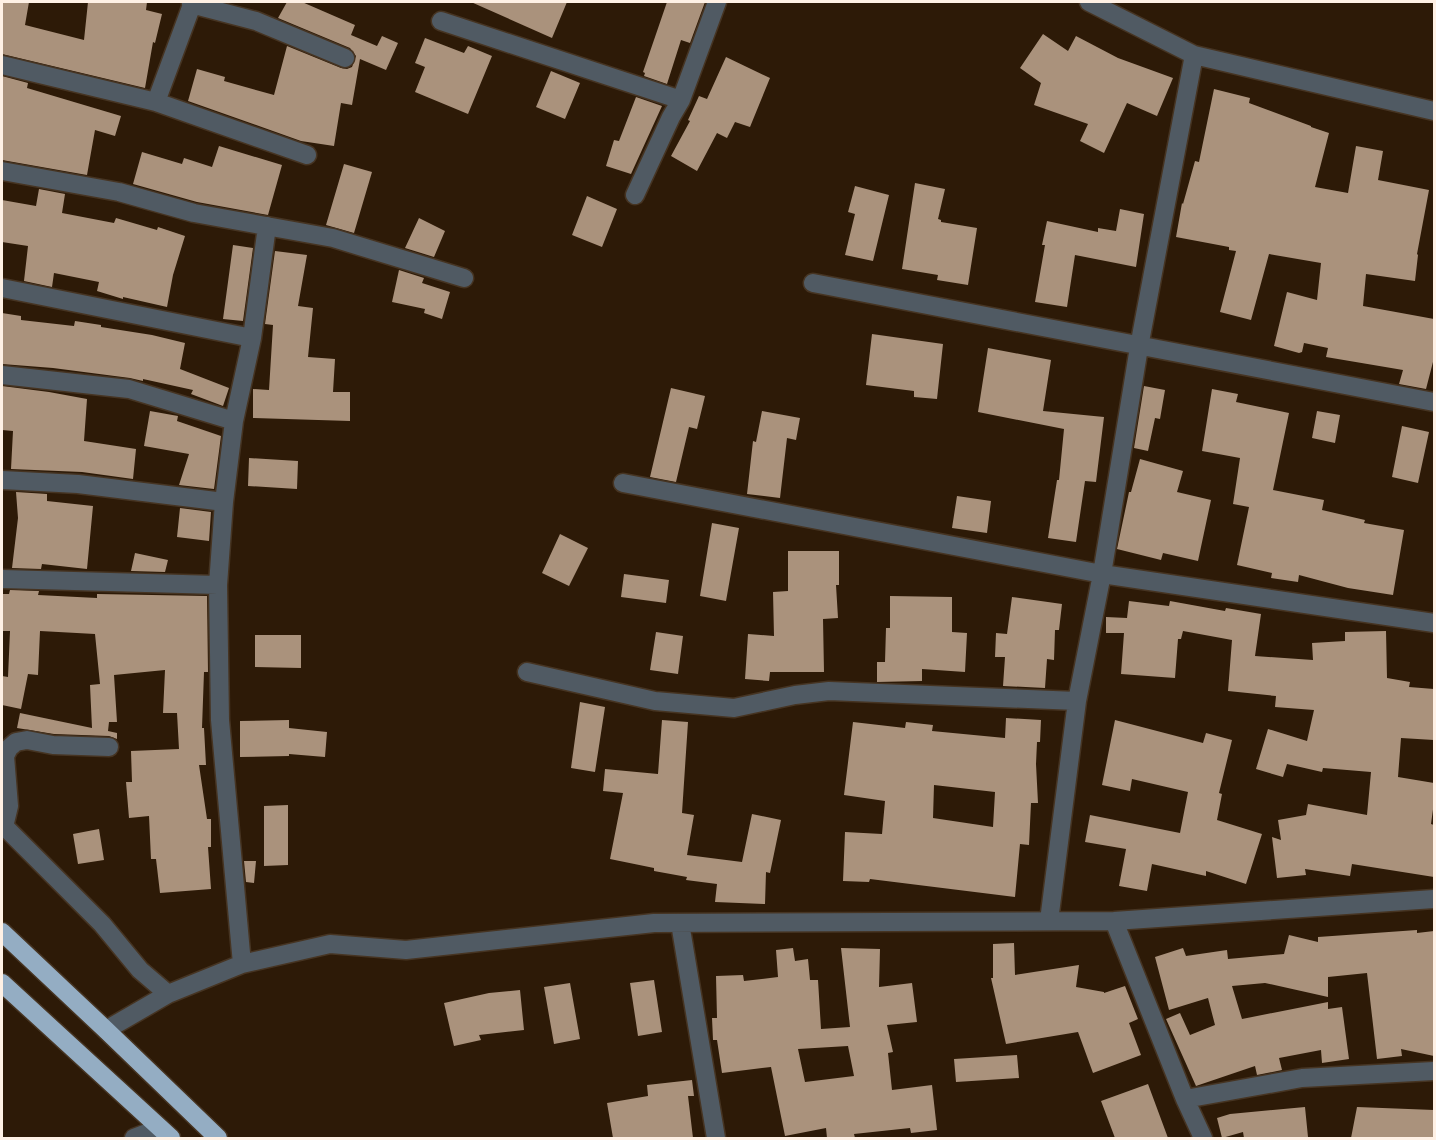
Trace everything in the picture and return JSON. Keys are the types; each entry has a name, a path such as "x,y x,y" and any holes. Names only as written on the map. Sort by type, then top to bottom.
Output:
{"highway":[{"path":"2,932 218,1138"},
{"path":"2,983 166,1133"}],"street":[{"path":"635,195 681,100 717,2"},
{"path":"1089,2 1194,55 1434,111"},
{"path":"156,102 192,3 256,21 345,58"},
{"path":"441,21 681,100"},
{"path":"1049,921 1077,701 1102,574 1139,346 1194,55"},
{"path":"2,65 156,102 308,155"},
{"path":"2,171 118,192 194,213 333,238 464,278"},
{"path":"242,964 220,720 218,585 224,502 234,421 252,338 267,226"},
{"path":"813,283 1434,402"},
{"path":"2,288 252,338"},
{"path":"2,375 129,389 234,421"},
{"path":"2,480 78,483 224,502"},
{"path":"622,483 1102,574 1434,623"},
{"path":"2,579 218,585"},
{"path":"527,672 655,701 734,708 795,695 829,691 1077,701"},
{"path":"109,747 53,745 27,740 16,742 5,756 9,806 3,826 102,924 140,970 168,994"},
{"path":"106,1030 168,994 242,964 330,944 406,950 654,923 1114,921 1434,899"},
{"path":"1114,921 1185,1100 1203,1138"},
{"path":"680,923 716,1138"},
{"path":"1185,1100 1302,1078 1434,1071"},
{"path":"134,1138 166,1133"}],"building":[{"path":"2,2 29,2 25,25 84,40 88,2 147,2 146,10 162,14 155,43 153,42 145,88 2,54"},
{"path":"287,2 302,2 355,25 351,35 377,46 382,36 398,43 386,70 360,59 352,105 341,103 334,146 301,141 188,101 197,69 225,77 224,81 274,95 287,46 341,68 352,67 356,56 350,48 278,18"},
{"path":"471,2 567,2 552,38"},
{"path":"667,2 705,2 690,43 681,40 667,84 644,76 643,72"},
{"path":"1043,34 1068,51 1076,36 1118,58 1173,78 1157,116 1127,103 1104,153 1080,141 1088,124 1034,105 1041,83 1020,68"},
{"path":"425,38 464,53 468,46 492,56 468,114 415,92 425,67 415,63"},
{"path":"726,57 770,78 750,127 735,122 727,138 717,133 697,171 671,156 690,121 688,120 699,96 707,99"},
{"path":"551,71 580,83 565,119 536,107"},
{"path":"2,76 28,83 27,88 121,116 115,136 95,130 87,175 2,160"},
{"path":"1214,89 1250,98 1249,103 1329,133 1315,187 1348,193 1356,146 1383,151 1378,180 1429,190 1417,254 1415,281 1366,274 1363,306 1434,319 1434,358 1426,389 1399,384 1403,370 1326,357 1328,348 1304,343 1302,352 1299,353 1274,346 1287,292 1317,300 1321,263 1269,254 1251,320 1220,312 1236,251 1229,250 1229,247 1176,237 1182,203 1195,161 1199,162"},
{"path":"636,97 662,106 631,174 606,166 614,140 619,141"},
{"path":"219,146 282,165 268,215 197,202 133,184 142,152 182,164 184,158 212,167"},
{"path":"344,164 372,172 354,233 326,225"},
{"path":"915,183 945,189 938,219 941,222 977,228 968,285 937,280 938,275 902,269"},
{"path":"855,186 889,195 873,261 845,255 855,214 848,212"},
{"path":"39,189 65,194 62,213 114,223 116,218 157,230 158,227 185,236 173,275 167,307 123,297 123,299 97,291 99,282 54,273 52,287 24,281 28,246 2,242 2,200 36,206"},
{"path":"587,196 617,209 602,247 572,235"},
{"path":"1120,209 1144,214 1136,267 1075,255 1067,307 1035,302 1047,221 1098,232 1098,228 1116,231"},
{"path":"419,218 445,231 434,257 405,248"},
{"path":"233,245 253,248 243,321 223,319"},
{"path":"275,251 307,255 298,306 313,308 308,357 335,359 333,392 350,392 350,421 253,418 253,389 269,390 273,325 265,324"},
{"path":"399,270 424,278 422,283 450,292 442,319 424,313 425,309 392,302"},
{"path":"2,313 21,316 21,320 74,326 75,321 101,325 101,327 185,343 180,369 229,388 223,406 191,394 193,390 143,379 143,381 53,368 2,364"},
{"path":"872,334 943,344 937,399 914,397 914,391 866,385"},
{"path":"988,348 1051,360 1043,411 1104,417 1096,482 1085,481 1076,542 1048,538 1057,480 1059,480 1064,429 978,412"},
{"path":"2,386 87,399 84,441 136,449 133,479 82,472 11,469 13,431 2,430"},
{"path":"1144,386 1165,390 1160,419 1155,418 1148,451 1134,448"},
{"path":"671,388 705,396 697,429 689,427 676,482 650,477"},
{"path":"1212,389 1238,394 1236,402 1289,413 1273,490 1324,500 1322,510 1365,520 1364,523 1404,530 1393,595 1348,588 1299,575 1298,582 1271,578 1272,573 1237,565 1249,507 1233,504 1240,458 1202,451"},
{"path":"150,411 178,416 177,421 221,436 214,489 179,485 189,454 144,446"},
{"path":"762,411 800,418 796,440 787,438 780,498 747,494 753,441 756,442"},
{"path":"1317,411 1340,415 1335,443 1312,438"},
{"path":"1402,426 1429,432 1418,483 1392,477"},
{"path":"249,458 298,461 297,489 248,486"},
{"path":"1140,459 1183,471 1177,492 1211,500 1198,561 1163,553 1161,560 1117,549 1129,492 1131,492"},
{"path":"16,492 47,494 47,501 93,506 87,569 42,564 41,569 12,568 18,518"},
{"path":"957,496 991,501 987,533 952,528"},
{"path":"180,508 211,512 209,541 177,537"},
{"path":"712,523 739,528 726,601 700,596"},
{"path":"560,534 588,548 569,586 542,573"},
{"path":"788,551 839,551 839,585 836,585 838,618 823,619 824,672 770,672 769,681 745,679 748,634 774,636 773,592 788,591"},
{"path":"135,553 168,560 165,572 131,571"},
{"path":"624,574 669,580 666,603 621,597"},
{"path":"10,590 39,591 38,595 97,598 97,594 207,596 208,672 204,672 202,728 204,728 206,765 199,765 207,819 211,819 211,847 208,847 211,889 160,893 156,859 151,859 149,816 129,818 126,782 132,782 131,751 179,749 177,713 163,713 165,670 114,675 117,722 109,722 108,731 117,733 117,739 109,736 54,734 17,728 20,713 92,728 90,685 100,684 95,634 40,631 38,675 28,674 21,709 2,705 2,676 8,677 10,631 2,631 2,594 9,594"},
{"path":"890,596 952,597 952,632 967,633 965,672 922,669 922,681 877,682 877,662 885,662 886,628 890,628"},
{"path":"1012,597 1062,604 1059,630 1055,630 1054,660 1047,659 1045,688 1003,686 1005,657 995,657 996,633 1007,634"},
{"path":"1129,601 1169,606 1170,601 1225,611 1226,608 1261,614 1255,656 1313,660 1312,643 1345,641 1345,632 1386,631 1387,678 1410,682 1409,687 1434,689 1434,740 1401,738 1398,777 1434,783 1431,824 1434,825 1434,877 1352,864 1350,876 1305,869 1306,875 1277,878 1272,837 1281,840 1278,820 1306,815 1308,804 1367,815 1371,772 1323,768 1322,772 1287,764 1283,777 1256,769 1268,729 1307,741 1314,710 1275,707 1276,696 1228,691 1232,640 1183,631 1181,639 1178,639 1175,678 1121,674 1124,633 1106,633 1106,617 1127,618"},
{"path":"656,632 683,636 678,674 650,670"},
{"path":"255,635 301,635 301,668 255,667"},
{"path":"580,702 605,707 595,772 571,768"},
{"path":"1006,718 1041,720 1036,764 1038,803 1031,803 1029,845 1020,844 1015,897 870,879 869,882 843,881 845,832 882,834 885,801 844,795 853,722 905,728 906,722 933,725 932,731 1005,738","holes":["934,785 995,792 993,827 933,818"]},
{"path":"289,720 289,728 327,732 325,757 289,754 289,756 240,757 240,721"},
{"path":"662,720 688,722 682,813 694,815 687,855 742,862 752,814 781,820 770,873 766,872 765,904 715,902 717,884 686,880 687,877 610,859 623,793 603,791 605,769 658,774"},
{"path":"1115,720 1203,743 1206,733 1232,740 1219,793 1222,794 1217,820 1262,834 1246,884 1206,871 1206,876 1152,864 1147,891 1119,886 1126,849 1085,842 1090,815 1180,833 1188,792 1132,779 1130,791 1102,785"},
{"path":"288,805 288,865 264,866 264,806"},
{"path":"99,829 104,860 78,864 73,834"},
{"path":"244,861 256,861 254,883 246,882"},
{"path":"1417,930 1417,933 1434,931 1434,1056 1401,1049 1402,1056 1377,1059 1367,973 1328,977 1328,997 1265,983 1232,986 1242,1019 1328,1002 1328,1009 1342,1007 1349,1059 1322,1063 1321,1050 1279,1058 1282,1070 1257,1075 1255,1066 1196,1086 1166,1019 1180,1013 1190,1035 1215,1025 1208,998 1169,1010 1155,957 1183,948 1186,956 1227,950 1228,959 1284,954 1289,935 1318,942 1318,937"},
{"path":"1014,943 1015,975 1079,965 1076,987 1104,993 1125,986 1138,1019 1129,1023 1141,1055 1093,1073 1078,1032 1006,1044 991,978 993,978 993,944"},
{"path":"793,948 795,961 808,959 810,980 818,980 821,1029 850,1027 841,948 880,949 879,987 912,983 917,1022 887,1025 893,1052 888,1053 892,1090 932,1085 937,1130 911,1133 910,1128 854,1134 855,1138 827,1138 826,1128 785,1136 771,1067 722,1073 717,1040 713,1040 712,1018 717,1018 716,976 743,975 744,981 778,977 776,950","holes":["848,1046 854,1076 805,1082 798,1049"]},
{"path":"654,980 662,1032 638,1036 630,983"},
{"path":"570,983 580,1039 554,1044 544,987"},
{"path":"520,990 524,1030 479,1035 481,1040 454,1046 444,1003 489,993"},
{"path":"1017,1055 1019,1078 956,1082 954,1059"},
{"path":"692,1080 694,1096 688,1096 693,1138 613,1138 607,1103 648,1096 647,1085"},
{"path":"1148,1084 1168,1138 1115,1138 1101,1101"},
{"path":"1305,1107 1308,1137 1244,1138 1243,1132 1222,1138 1217,1118 1230,1114"},
{"path":"1357,1107 1434,1110 1434,1138 1351,1138"}]}
